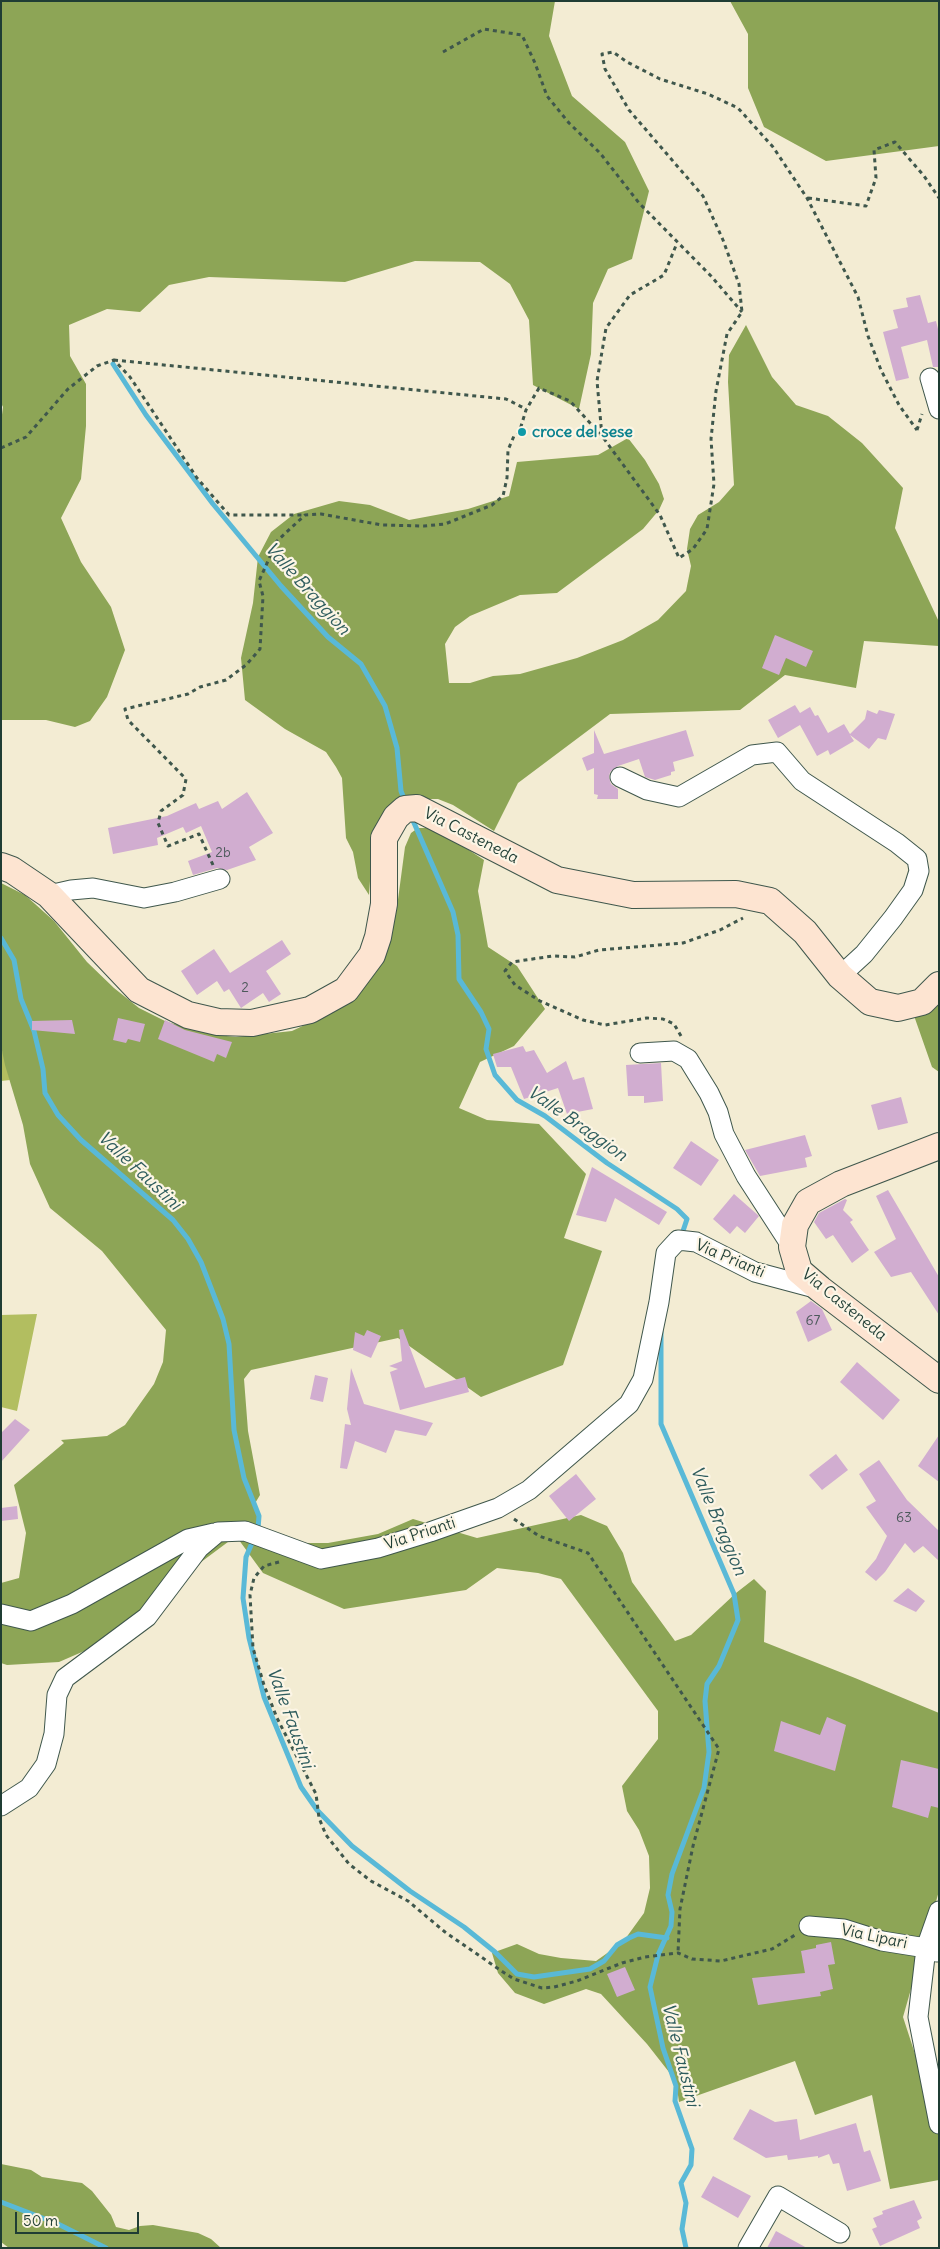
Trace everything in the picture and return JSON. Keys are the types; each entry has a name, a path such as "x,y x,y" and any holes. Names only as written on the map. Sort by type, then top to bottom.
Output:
{"street":[{"path":"930,378 939,409"},
{"path":"620,777 646,790 678,797 752,755 777,752 802,781 897,843 917,859 919,871 913,890 864,954 840,976"},
{"name":"Via Casteneda","path":"49,895 139,990 188,1015 218,1022 252,1023 310,1010 346,990 372,955 378,937 384,904 384,838 396,817 405,809 416,808 558,880 633,895 736,894 770,901 805,932 840,976 870,1002 898,1008 922,1002 939,984"},
{"path":"1,866 12,870 49,895 93,888 144,898 175,892 220,879"},
{"path":"640,1053 674,1051 688,1059 709,1093 718,1112 724,1134 746,1176 792,1247"},
{"name":"Via Casteneda","path":"939,1146 841,1184 808,1202 795,1225 792,1247 799,1271 939,1380"},
{"name":"Via Prianti","path":"1,1614 30,1621 72,1604 188,1538 218,1532 245,1531 321,1559 378,1548 498,1508 529,1490 629,1404 643,1379 666,1253 678,1240 696,1242 755,1272 820,1289"},
{"path":"1,1806 28,1788 46,1764 54,1734 57,1694 66,1678 147,1617 199,1548 218,1532"},
{"path":"939,1911 933,1950 920,1990 918,2017 939,2124"},
{"name":"Via Lipari","path":"809,1926 844,1930 882,1941 933,1950"},
{"path":"748,2248 778,2196 840,2233"}],"path":[{"path":"443,52 484,29 522,35 547,96 569,124 600,153 639,204 711,276 742,312"},
{"path":"114,360 130,377 197,478 229,515 321,514 382,525 424,526 445,524 492,505 503,496 507,478 508,450 514,436 519,433 526,410 538,388 570,402 602,436 660,515 679,558 693,549 707,529 714,484 711,439 716,391 727,334 742,312 739,284 723,240 703,196 629,110 606,69 602,54 613,52 627,62 660,79 708,94 738,108 773,147 807,198 858,297 868,336 881,370 899,405 917,430"},
{"path":"807,198 866,206 876,178 874,150 895,142 924,176 939,198"},
{"path":"602,436 597,381 606,328 630,295 664,275 677,243"},
{"path":"1,448 26,437 68,389 97,366 114,360 506,400 526,410"},
{"path":"220,879 199,834 168,846 158,823 161,811 183,796 186,779 128,720 125,709 188,694 200,687 226,680 246,665 260,649 263,596 259,581 278,541 305,515"},
{"path":"682,1054 681,1035 674,1024 663,1019 647,1018 605,1025 583,1020 540,1001 515,985 505,971 512,962 553,956 575,958 598,950 683,943 720,930 747,916"},
{"path":"498,1508 539,1536 588,1553 719,1749 693,1846 680,1909 678,1953"},
{"path":"287,1560 264,1566 254,1578 250,1595 253,1648 264,1685 277,1718 316,1794 319,1818 326,1835 349,1864 371,1881 408,1901 445,1932 503,1972 542,1988 577,1981 622,1962 645,1957 678,1953 692,1959 721,1961 772,1949 809,1926"}],"green space":[{"path":"1,1 555,1 549,36 572,96 625,142 649,191 632,259 608,269 593,303 591,354 579,409 533,385 529,320 510,284 480,262 415,261 345,282 209,277 169,285 140,312 107,309 69,325 70,356 86,384 86,426 81,479 61,518 81,562 111,607 125,650 107,697 90,721 75,727 46,720 1,720 1,422 3,407 1,403"},
{"path":"730,1 939,1 939,146 826,161 764,127 748,88 748,34"},
{"path":"746,325 772,377 796,405 828,416 862,443 903,488 895,528 939,622 939,646 864,641 856,688 785,675 740,710 610,714 518,783 494,831 453,805 438,799 412,799 371,867 369,895 358,878 353,852 346,838 342,778 336,767 326,752 285,729 245,700 241,658 253,603 258,557 271,532 294,514 339,501 370,505 409,520 468,509 509,496 517,462 598,455 628,438 645,460 659,484 664,499 659,510 643,529 557,593 520,595 470,616 455,627 445,644 449,683 470,683 493,676 520,674 577,658 623,640 658,620 686,591 691,566 687,549 690,529 698,515 719,502 734,485 728,382 729,355"},
{"path":"418,828 431,828 440,831 484,860 478,891 488,947 517,966 545,1009 514,1046 480,1062 459,1108 487,1120 539,1124 586,1174 564,1238 602,1251 563,1365 481,1397 398,1338 251,1370 244,1379 248,1431 260,1495 254,1505 259,1516 260,1529 303,1543 328,1543 378,1534 413,1519 477,1538 581,1515 607,1526 623,1553 632,1582 675,1641 691,1635 754,1579 766,1591 764,1642 939,1713 939,1891 903,2017 939,2128 939,2180 890,2189 872,2095 815,2115 795,2061 679,2102 676,2081 647,2044 601,1994 586,1989 544,2004 515,1993 498,1973 492,1953 517,1944 539,1954 596,1961 623,1942 644,1913 650,1888 649,1856 639,1830 627,1811 622,1786 658,1739 658,1711 561,1579 538,1573 497,1568 466,1590 344,1609 263,1573 236,1536 181,1577 128,1632 59,1662 7,1665 1,1663 1,1583 19,1578 26,1533 14,1485 64,1443 61,1440 107,1436 125,1425 154,1384 163,1362 166,1330 102,1251 50,1208 30,1164 23,1125 1,1046 1,883 25,895 54,921 87,962 114,988 139,1008 167,1022 217,1035 236,1037 292,1031 326,1015 390,937 397,907 405,847 411,833"},
{"path":"939,988 939,1072 932,1067 912,1010"},
{"path":"1,1045 10,1080 1,1081"},
{"path":"37,1314 17,1411 1,1407 1,1315"},
{"path":"1,2164 31,2170 42,2177 82,2183 92,2191 111,2215 116,2227 129,2230 140,2226 153,2225 198,2233 211,2239 221,2248 9,2248 1,2242"}],"building":[{"path":"920,295 928,323 936,321 939,333 939,367 933,367 927,340 901,347 909,378 896,381 883,332 898,328 893,310 908,307 906,298"},
{"path":"775,635 813,651 806,667 786,658 779,675 762,668"},
{"path":"795,705 800,713 810,707 815,716 818,715 828,733 844,724 850,734 865,719 867,710 877,714 879,710 895,714 886,740 878,738 869,749 850,735 854,741 830,755 828,750 817,756 800,725 778,738 768,720"},
{"path":"594,730 604,754 686,730 694,756 673,762 675,771 671,772 671,775 655,780 645,777 639,759 618,766 610,772 609,777 611,784 618,789 618,799 597,799 598,795 594,794 594,768 587,771 582,758 594,753"},
{"path":"247,792 273,833 249,847 256,860 227,870 217,868 193,875 188,861 212,852 201,826 186,833 183,827 157,838 158,845 113,854 108,828 167,816 196,803 199,809 218,801 222,809"},
{"path":"282,940 291,954 266,971 281,994 269,1002 263,993 241,1008 229,989 224,992 217,981 197,995 181,971 214,949 230,973"},
{"path":"118,1018 145,1024 140,1042 128,1039 126,1043 113,1040"},
{"path":"72,1020 75,1034 32,1030 32,1021"},
{"path":"165,1020 185,1030 232,1042 226,1058 217,1054 214,1062 158,1039"},
{"path":"523,1046 526,1052 534,1050 547,1073 566,1061 573,1080 584,1077 593,1109 567,1114 558,1088 524,1099 511,1067 497,1067 493,1054"},
{"path":"661,1063 663,1101 644,1103 644,1096 628,1096 626,1065"},
{"path":"901,1097 908,1123 878,1130 871,1105"},
{"path":"805,1135 812,1156 805,1158 807,1167 760,1176 745,1150"},
{"path":"691,1141 719,1160 701,1186 673,1168"},
{"path":"592,1167 667,1212 659,1225 615,1198 606,1222 576,1215"},
{"path":"888,1190 939,1277 939,1315 911,1272 891,1277 874,1252 896,1239 876,1196"},
{"path":"734,1194 759,1216 745,1233 737,1226 730,1234 713,1219"},
{"path":"845,1199 847,1200 843,1210 853,1220 850,1222 869,1250 852,1263 833,1235 826,1239 814,1222 819,1213"},
{"path":"811,1301 822,1309 832,1330 808,1342 796,1312"},
{"path":"403,1329 425,1388 465,1377 469,1392 400,1410 390,1372 398,1369 389,1366 402,1361 399,1330"},
{"path":"367,1330 381,1336 371,1358 353,1350 355,1332 364,1336"},
{"path":"857,1362 900,1400 883,1420 840,1382"},
{"path":"351,1368 364,1404 433,1423 426,1436 395,1430 386,1453 355,1441 347,1469 340,1468 345,1424 351,1425 347,1409"},
{"path":"315,1375 328,1378 323,1402 310,1399"},
{"path":"15,1419 30,1430 1,1462 1,1433"},
{"path":"939,1435 939,1482 918,1466"},
{"path":"836,1454 848,1470 822,1490 809,1475"},
{"path":"879,1460 907,1500 939,1531 939,1561 923,1546 914,1553 905,1543 885,1572 876,1581 865,1572 876,1559 887,1536 866,1507 876,1501 859,1474"},
{"path":"576,1474 596,1499 569,1521 549,1496"},
{"path":"17,1506 18,1519 1,1521 1,1508"},
{"path":"908,1588 925,1601 916,1612 893,1601"},
{"path":"827,1717 846,1725 835,1771 774,1751 781,1721 820,1735"},
{"path":"901,1760 939,1769 939,1808 931,1806 928,1818 892,1807"},
{"path":"831,1942 835,1964 828,1965 833,1989 820,1992 821,1996 758,2005 752,1978 805,1973 801,1951"},
{"path":"625,1967 635,1990 617,1997 607,1974"},
{"path":"750,2109 775,2122 797,2119 800,2140 856,2123 864,2152 870,2150 881,2181 847,2191 839,2163 833,2164 829,2154 818,2158 818,2156 788,2160 787,2155 766,2158 733,2139"},
{"path":"713,2176 751,2196 738,2218 701,2197"},
{"path":"914,2200 922,2218 917,2221 920,2228 880,2246 872,2229 877,2227 873,2218 883,2214 882,2211"},
{"path":"776,2231 807,2248 767,2248"}],"waterway":[{"name":"Valle Braggion","path":"113,364 146,415 213,504 281,586 328,637 361,664 385,706 397,748 401,791 405,801"},
{"name":"Valle Braggion","path":"411,816 453,912 458,935 459,979 481,1012 489,1029 486,1049 495,1075 517,1100 545,1116 607,1163 677,1209 687,1219 681,1237"},
{"name":"Valle Faustini","path":"1,938 14,960 21,999 34,1031 43,1069 45,1093 58,1115 81,1140 173,1220 188,1239 201,1262 223,1319 229,1344 234,1430 244,1478 259,1516 258,1529 246,1557 243,1598 249,1638 264,1697 301,1787 317,1810 352,1846 410,1891 464,1927 495,1952 517,1974 534,1977 590,1969 604,1961 617,1945 638,1934 667,1938"},
{"name":"Valle Braggion","path":"661,1332 661,1424 734,1594 738,1620 719,1666 707,1684 705,1701 709,1752 704,1788 672,1874 668,1895 672,1912 671,1926 658,1955 650,1987 663,2048 676,2086 675,2101 692,2149 691,2165 681,2183 686,2203 682,2229 686,2248"},
{"path":"1,2202 58,2224 106,2248"}],"place":[{"name":"croce del sese","path":"522,432"}]}
